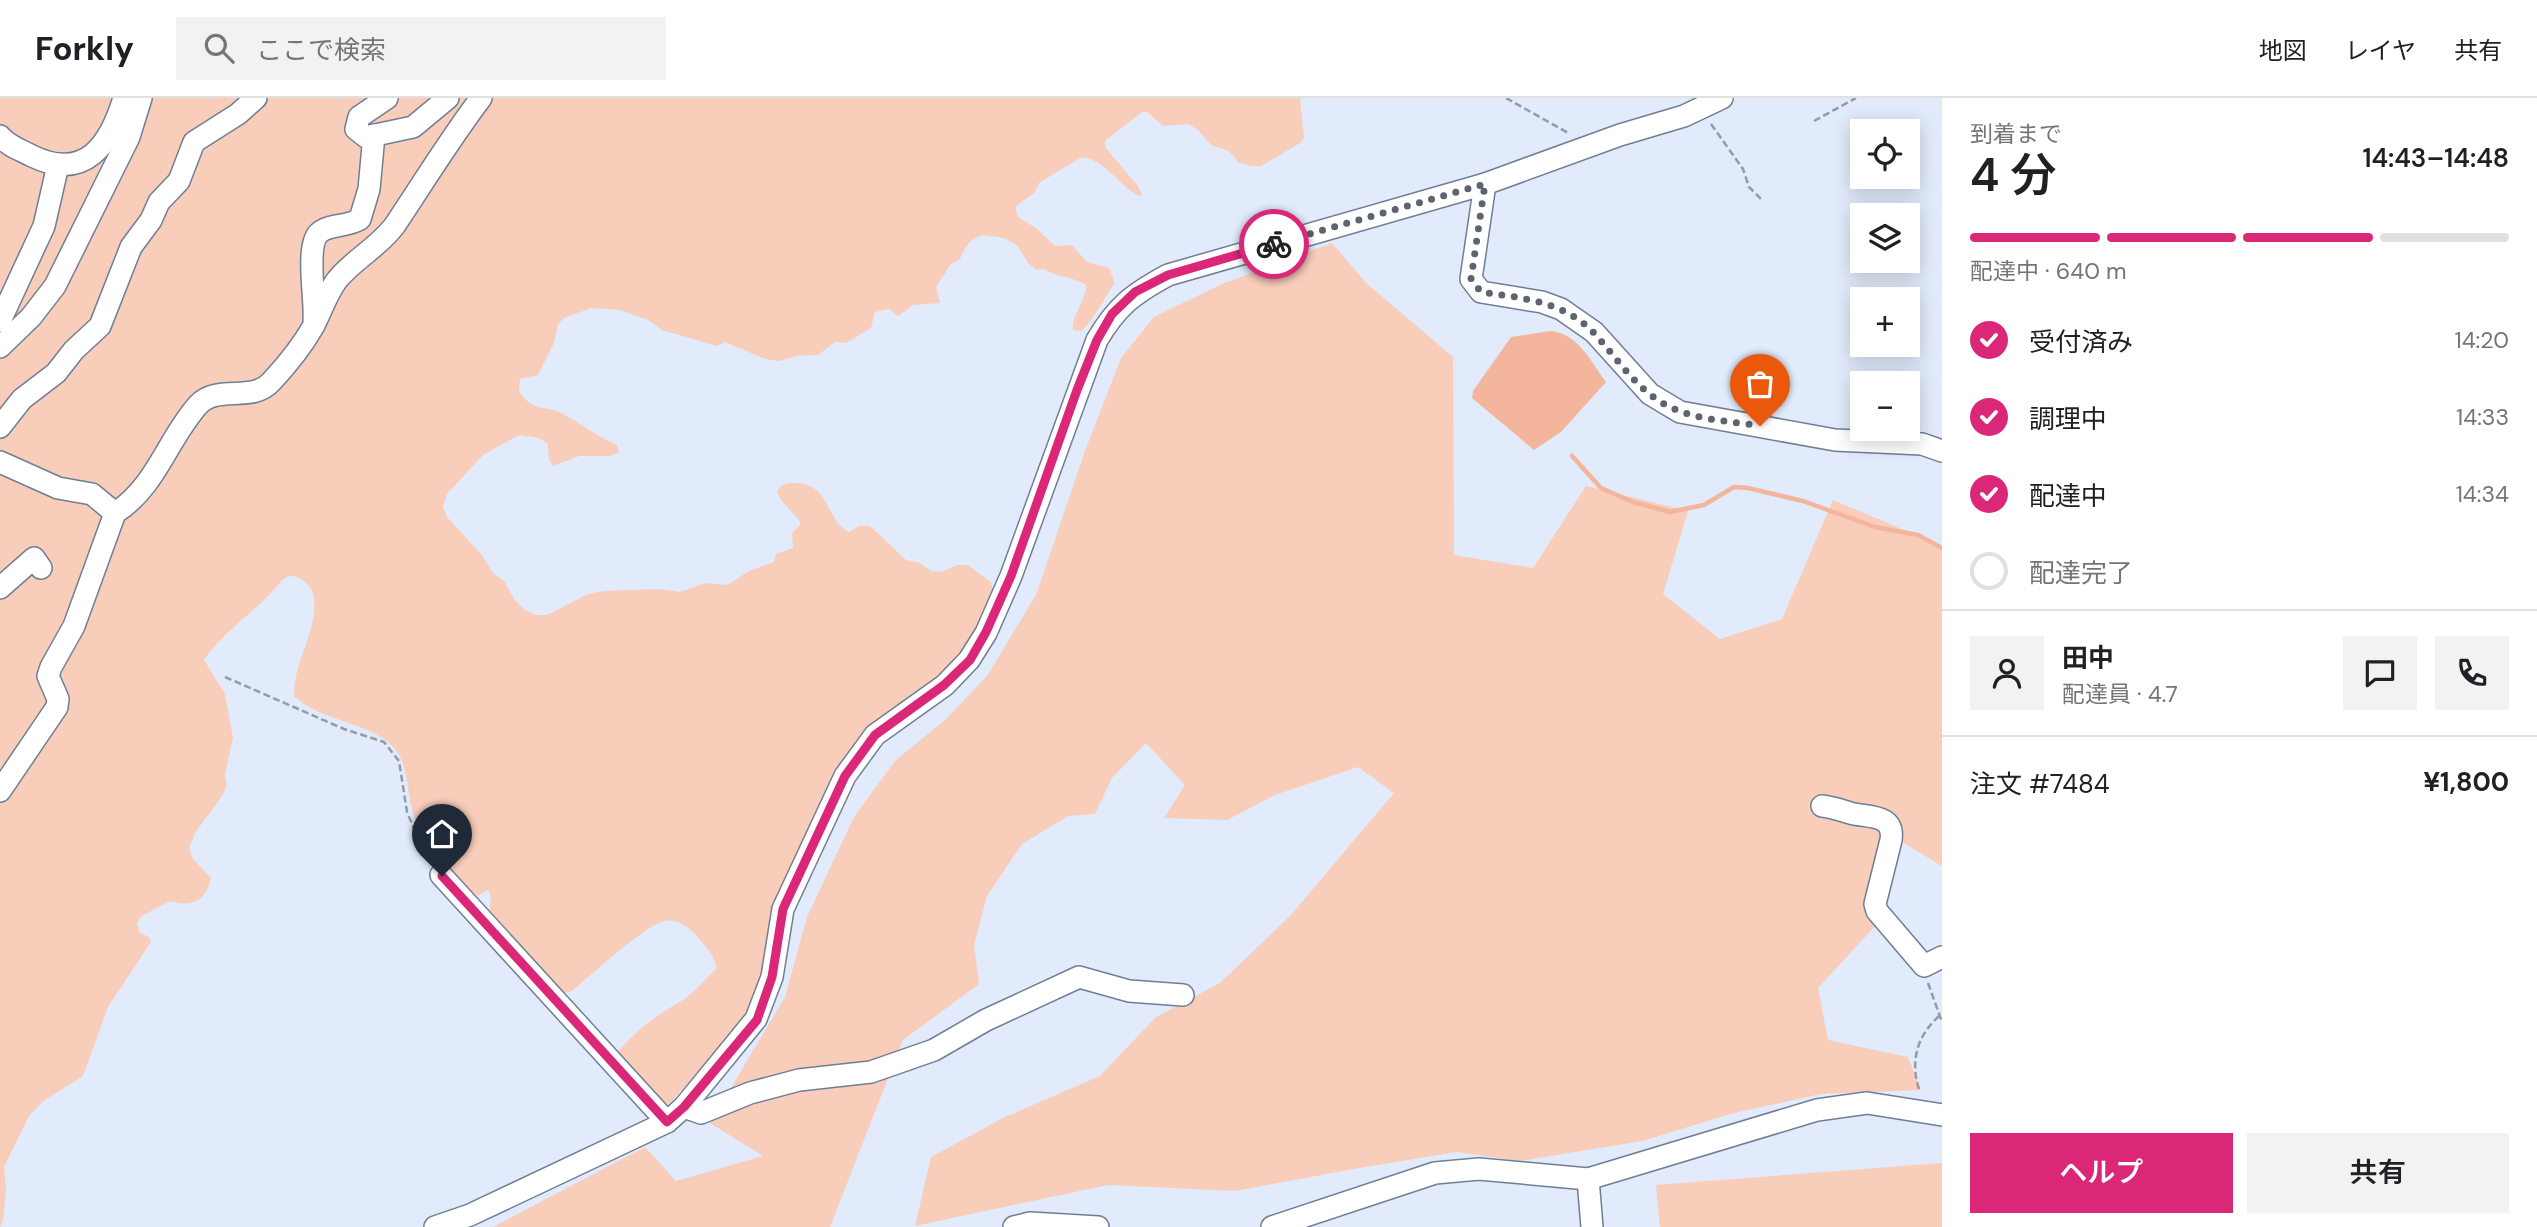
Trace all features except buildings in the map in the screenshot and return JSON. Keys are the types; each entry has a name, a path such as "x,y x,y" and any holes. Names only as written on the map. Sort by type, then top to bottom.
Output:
{"street":[{"path":"0,136 8,144 43,161 58,165 87,159 101,148 116,124 124,98"},
{"path":"0,347 31,317 55,286 129,137 141,98"},
{"path":"0,427 22,399 56,373 100,326 136,237 151,220 159,202 179,181 194,142 239,114 256,98"},
{"path":"387,98 363,112 356,124 360,134 366,137 413,127 448,98"},
{"path":"0,791 57,707 58,699 48,676 74,626 115,513 142,492 179,430 204,399 212,395 264,389 305,340 337,280 394,226 411,196 428,177 481,98"},
{"path":"435,1227 470,1215 667,1122 684,1107 757,1020 772,977 783,909 845,776 875,735 944,685 970,660 1011,576 1097,340 1112,314 1135,292 1168,275 1485,184 1713,103"},
{"path":"313,326 312,256 315,238 323,230 360,219 369,189 374,135"},
{"path":"0,321 44,226 58,165"},
{"path":"1485,184 1471,279 1475,287 1481,292 1542,302 1580,320 1635,380 1664,404 1680,412 1835,440 1922,444 1942,451"},
{"path":"0,462 58,488 92,494 115,513"},
{"path":"0,588 34,558 41,568"},
{"path":"1822,806 1874,816 1889,826 1891,840 1875,904 1877,911 1924,966 1942,957"},
{"path":"442,876 667,1122"},
{"path":"684,1107 701,1113 750,1093 799,1080 871,1072 934,1050 986,1020 1079,977 1129,991 1183,995"},
{"path":"1272,1227 1336,1203 1435,1173 1479,1169 1588,1179 1817,1110 1867,1103 1942,1115"},
{"path":"1588,1179 1592,1227"},
{"path":"1014,1227 1031,1223 1098,1227"}],"path":[{"path":"1506,98 1557,124 1572,135 1580,150"},
{"path":"1814,121 1856,98"},
{"path":"1713,103 1707,120 1743,169 1749,187 1763,201"},
{"path":"225,677 344,729 384,742 399,761 407,812 425,855 442,876"},
{"path":"1928,977 1942,1022"},
{"path":"1919,1089 1914,1070 1917,1045 1927,1026 1939,1016"}],"shaded area":[{"path":"0,98 1300,98 1304,138 1261,166 1252,166 1239,163 1229,151 1211,145 1189,124 1163,126 1147,112 1142,112 1105,141 1105,147 1138,186 1142,195 1132,192 1103,166 1088,158 1080,158 1039,183 1035,192 1015,207 1018,217 1036,228 1055,246 1072,245 1087,262 1109,268 1115,283 1081,331 1073,330 1073,324 1086,285 1044,269 1037,270 1028,263 1017,245 1004,238 983,235 972,240 936,287 940,303 913,305 898,316 889,309 875,312 871,328 846,343 835,342 818,355 796,356 779,361 765,359 725,342 717,346 662,330 648,320 620,310 591,308 564,318 558,324 554,343 538,375 520,379 519,392 531,404 563,414 617,445 619,452 611,456 579,456 553,466 549,459 548,444 539,438 519,435 483,455 447,494 443,507 447,517 482,555 492,572 505,582 514,599 525,610 536,615 547,615 588,594 604,591 658,589 680,592 705,583 727,585 749,571 774,562 776,554 793,548 792,533 801,524 777,490 792,483 808,485 816,490 836,520 849,532 859,526 870,526 906,560 920,563 931,571 942,572 957,565 968,565 991,582 993,591 989,604 966,649 939,677 862,736 752,1002 735,1030 672,1101 662,1107 617,1053 638,1031 688,996 716,969 709,951 687,927 678,922 664,921 631,942 572,991 559,994 489,915 491,896 488,890 478,896 426,846 415,820 407,779 397,752 377,735 319,712 294,696 297,671 312,622 314,597 304,581 287,577 226,634 204,660 225,694 233,738 225,774 227,785 195,833 189,848 193,859 211,878 209,886 202,897 192,903 170,901 140,917 137,924 140,933 149,937 151,942 108,1007 83,1076 43,1101 29,1116 4,1167 6,1190 0,1227"},
{"path":"1332,243 1366,283 1453,357 1454,555 1533,568 1586,486 1688,511 1663,594 1720,639 1782,619 1833,500 1942,546 1942,866 1902,842 1869,897 1879,922 1818,988 1828,1040 1908,1057 1921,1090 1821,1094 1734,1113 1642,1141 1520,1161 1457,1152 1235,1191 1108,1185 915,1226 931,1157 1003,1118 1100,1076 1156,1017 1220,983 1291,915 1394,793 1358,767 1275,795 1227,820 1164,818 1185,785 1146,743 1112,778 1095,814 1068,816 1022,844 987,896 974,945 979,984 903,1040 830,1227 493,1227 645,1147 676,1181 763,1156 710,1123 785,997 807,917 854,817 895,761 946,719 987,676 1036,595 1085,451 1121,358 1154,317 1222,284"},
{"path":"1550,331 1560,333 1576,343 1606,382 1561,432 1534,450 1472,398 1473,391 1511,337"},
{"path":"1942,1163 1942,1227 1660,1227 1656,1185"}],"waterway":[{"path":"1572,456 1601,488 1633,502 1670,512 1704,505 1734,487 1748,488 1803,501 1875,527 1918,535 1942,548"}],"way so far":[{"path":"1274,244 1485,184 1471,279 1475,287 1481,292 1542,302 1580,320 1650,394 1680,412 1760,426"}],"route":[{"path":"442,876 667,1122 684,1107 757,1020 772,977 783,909 845,776 875,735 944,685 970,660 986,632 1011,576 1077,390 1097,340 1112,314 1135,292 1168,275 1274,244"}]}
